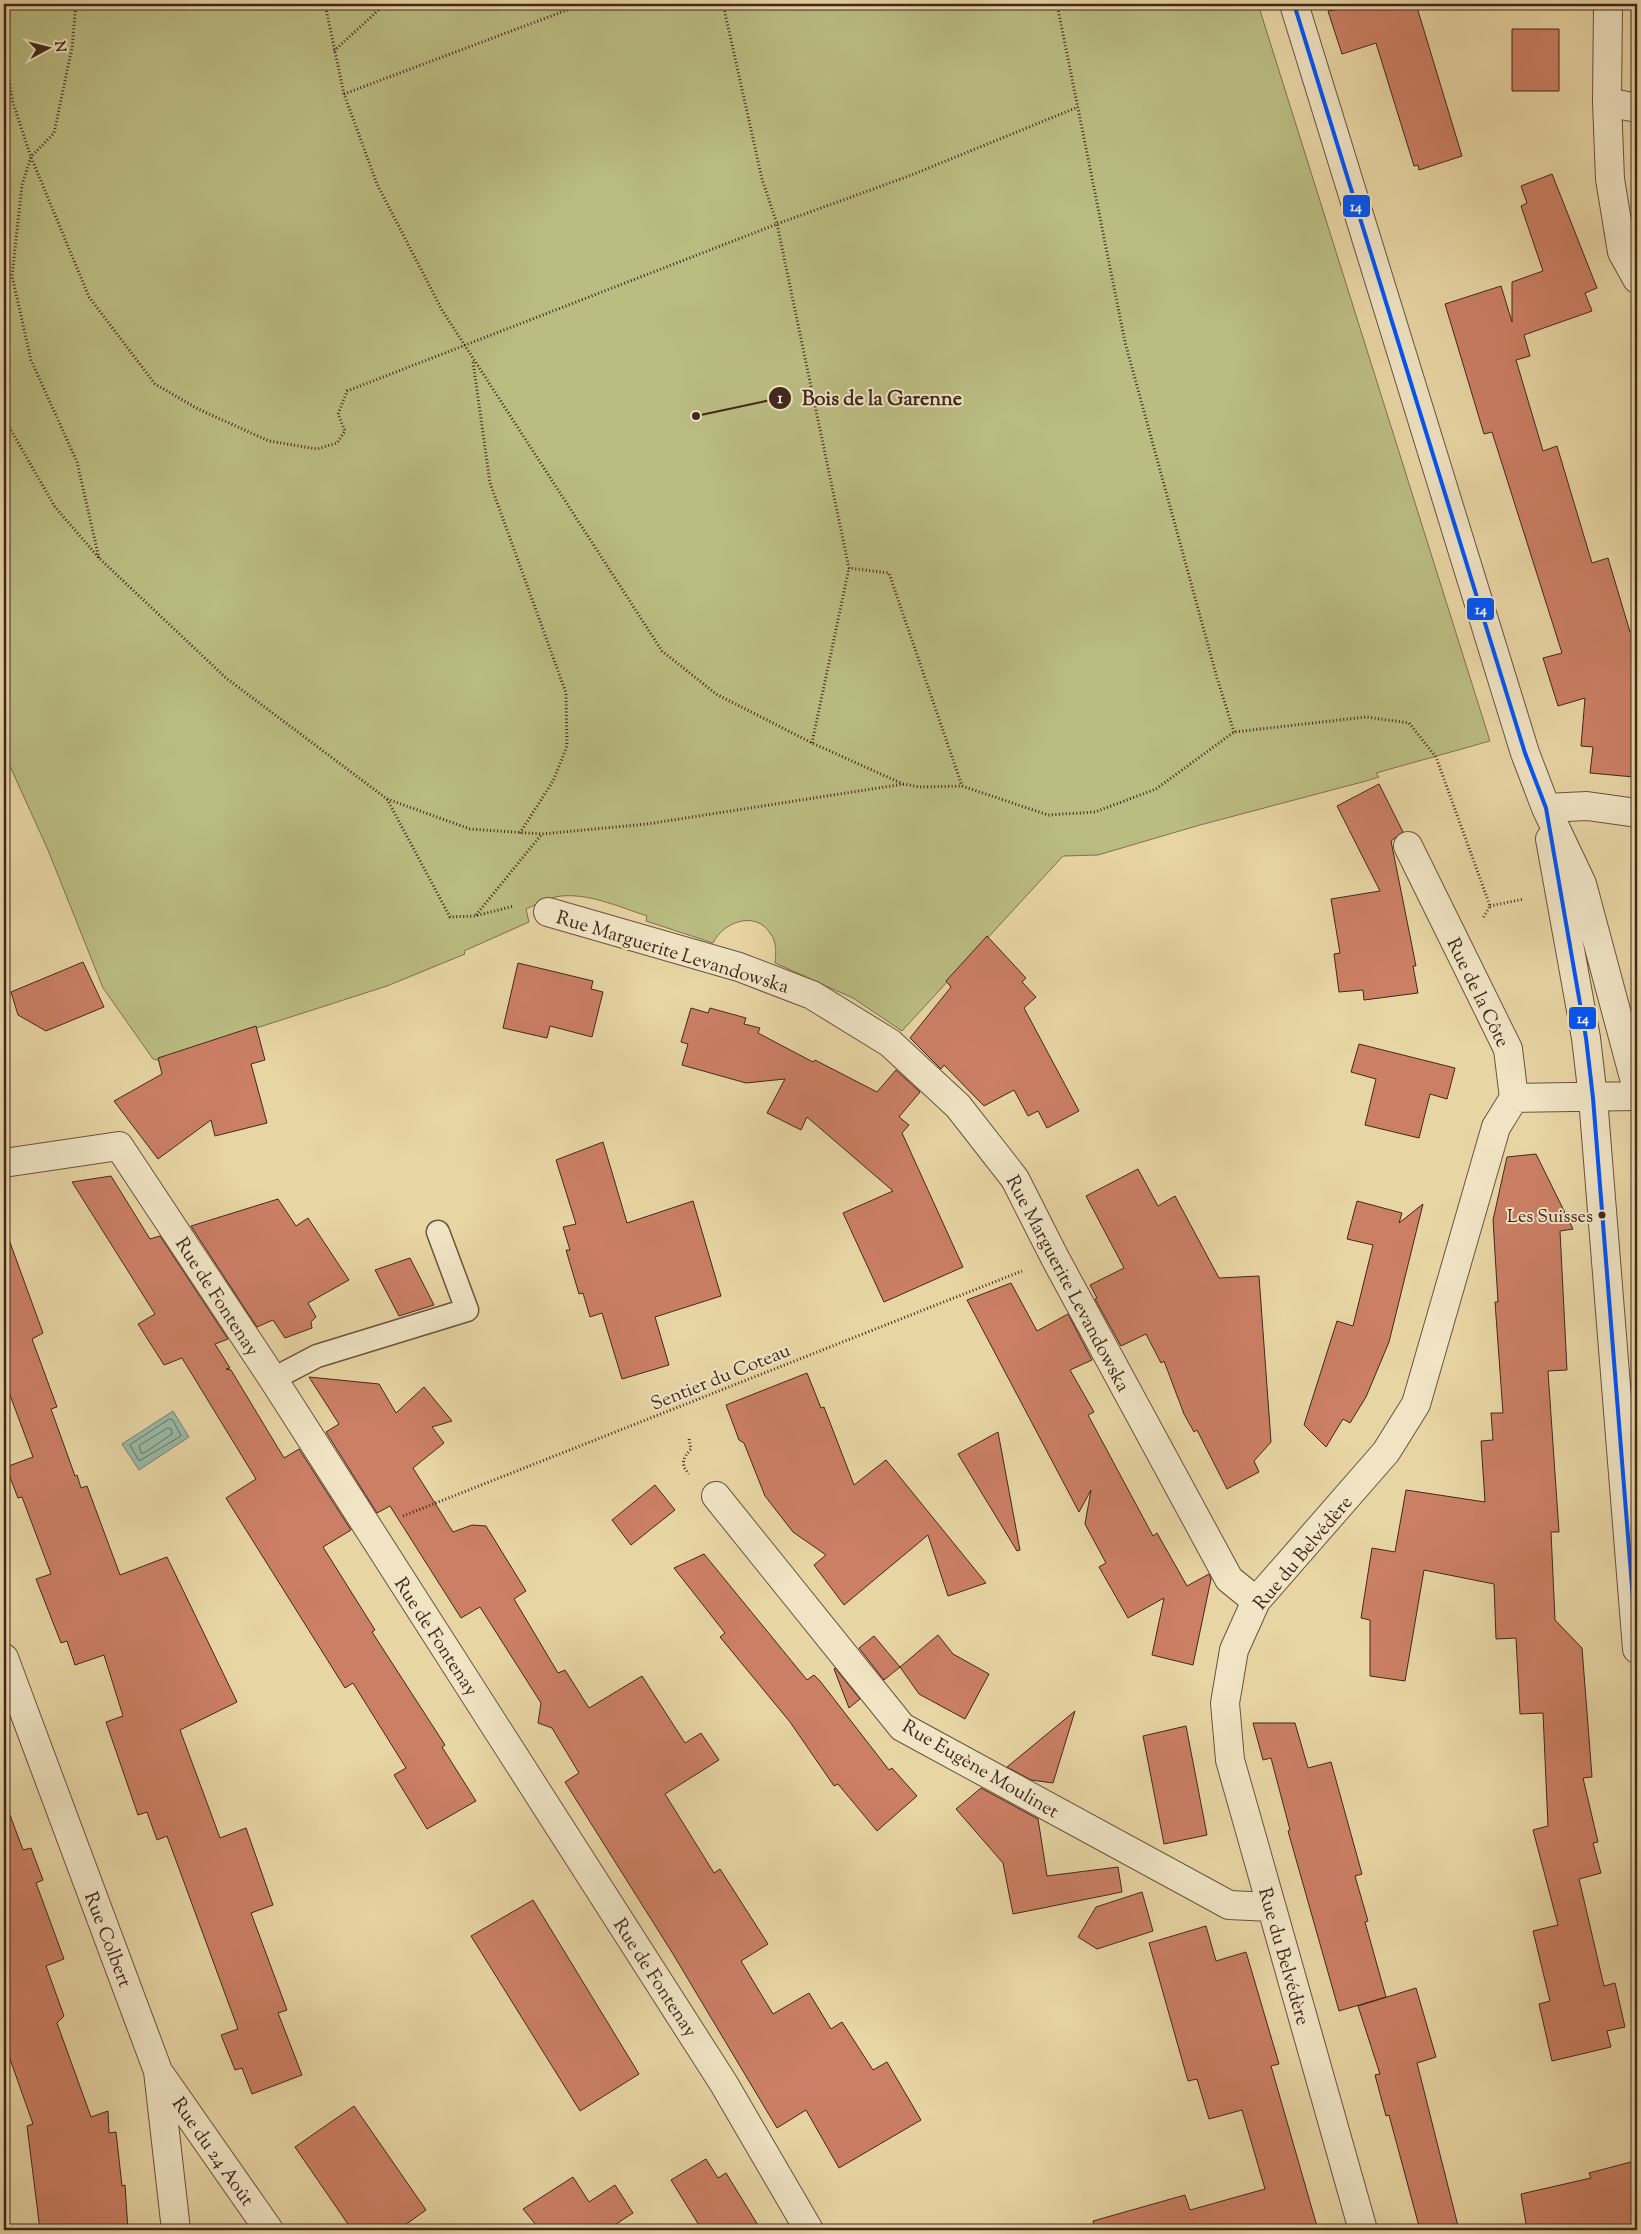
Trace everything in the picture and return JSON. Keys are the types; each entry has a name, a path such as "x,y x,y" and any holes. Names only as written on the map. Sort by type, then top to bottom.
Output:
{"street":[{"path":"1294,4 1522,744 1546,808 1582,884 1637,1090"},
{"path":"1608,4 1607,102 1610,180 1622,252 1637,279"},
{"path":"1607,102 1637,108"},
{"path":"1546,808 1587,806 1637,813"},
{"path":"1546,808 1586,1038 1593,1098 1633,1533 1637,1649"},
{"name":"Rue de la Côte","path":"1408,846 1508,1049 1514,1098"},
{"name":"Rue Marguerite Levandowska","path":"548,912 740,968 812,995 890,1043 958,1106 1016,1179 1055,1258 1229,1579 1256,1601"},
{"path":"1514,1098 1637,1096"},
{"name":"Rue du Belvédère","path":"1363,2230 1230,1760 1225,1703 1234,1650 1256,1601 1386,1452 1416,1404 1496,1127 1514,1098"},
{"name":"Rue de Fontenay","path":"4,1163 119,1146 273,1379 724,2084 809,2230"},
{"name":"Rue Eugène Moulinet","path":"716,1496 902,1727 1229,1905 1272,1907"},
{"name":"Rue Colbert","path":"4,1658 158,2071 176,2230"},
{"name":"Rue du 24 Août","path":"158,2071 270,2230"}],"lane":[{"path":"273,1379 317,1356 467,1310 438,1232"}],"path":[{"path":"76,4 72,48 54,134 32,157 22,185 12,276 30,360 77,462 99,558"},
{"path":"325,4 344,94 376,184 442,310 662,651 716,694 812,743 904,784 919,787 962,786 1048,815 1095,812 1156,789 1234,732 1366,717 1409,723 1436,757 1490,906 1526,898"},
{"path":"334,51 384,4"},
{"path":"344,94 583,4"},
{"path":"723,4 762,180 777,224 849,568 812,743"},
{"path":"1057,4 1125,342 1217,678 1234,732"},
{"path":"4,52 13,103 32,157 89,297 155,384 198,409 269,441 317,449 337,443 345,431 338,414 347,392 777,224 909,176 1078,107"},
{"path":"473,359 490,484 566,693 567,746 554,781 520,833"},
{"path":"4,418 55,507 99,558 226,678 387,799 470,829 542,834 647,824 904,784"},
{"path":"849,568 889,573 962,786"},
{"path":"387,799 450,917 476,916 521,907"},
{"path":"476,916 542,834"},
{"name":"Sentier du Coteau","path":"395,1519 1055,1258"},
{"path":"688,1473 683,1461 691,1449 689,1439"}],"green space":[{"path":"4,4 1258,4 1490,741 1376,773 1379,777 1366,781 1200,825 1098,855 1063,856 902,1031 853,998 775,963 776,948 774,940 764,926 756,922 748,921 731,925 724,929 713,943 646,921 647,916 613,904 590,898 566,896 551,898 526,909 529,922 464,951 465,954 387,986 157,1060 153,1059 103,988 48,850 4,753"}],"water":[{"path":"173,1411 189,1437 139,1470 122,1444"}],"building":[{"path":"1369,4 1416,4 1462,156 1419,170 1418,165 1414,166 1376,43 1342,54 1328,11"},
{"path":"1512,29 1559,29 1559,91 1512,91"},
{"path":"1552,174 1597,288 1585,293 1592,311 1524,335 1530,356 1516,360 1543,451 1557,446 1592,563 1608,558 1630,632 1637,630 1637,775 1635,774 1634,777 1590,773 1593,747 1581,746 1585,698 1558,706 1543,658 1562,653 1492,432 1484,434 1445,304 1501,286 1512,322 1512,282 1543,271 1521,206 1527,203 1521,186"},
{"path":"1379,784 1403,832 1391,841 1416,966 1413,966 1418,993 1364,1000 1363,990 1339,992 1334,954 1340,953 1331,899 1380,891 1337,806"},
{"path":"987,936 1026,978 1022,982 1036,997 1024,1008 1079,1111 1047,1128 1038,1111 1028,1116 1014,1090 984,1106 944,1065 941,1069 910,1038 951,987 946,981"},
{"path":"83,962 104,1007 46,1031 18,1015 11,992"},
{"path":"518,963 593,981 591,989 603,992 592,1037 550,1026 547,1038 503,1028"},
{"path":"691,1008 708,1013 710,1008 746,1018 744,1024 760,1028 758,1033 813,1062 815,1060 877,1092 896,1070 920,1092 899,1117 909,1125 902,1133 963,1267 884,1302 843,1213 893,1191 807,1117 801,1130 767,1113 785,1079 746,1083 682,1065 688,1044 681,1042"},
{"path":"256,1026 265,1060 251,1064 267,1123 215,1136 211,1120 158,1159 114,1101 162,1074 158,1058"},
{"path":"1359,1044 1455,1068 1447,1099 1430,1094 1419,1138 1365,1125 1376,1079 1351,1072"},
{"path":"603,1142 627,1223 693,1201 721,1296 655,1317 669,1365 622,1379 602,1313 590,1317 583,1293 579,1294 566,1250 570,1250 563,1227 576,1224 556,1160"},
{"path":"1536,1154 1573,1229 1560,1231 1567,1370 1548,1371 1559,1532 1551,1532 1555,1620 1582,1648 1592,1777 1583,1778 1598,1842 1593,1843 1601,1873 1579,1879 1604,1986 1615,1983 1625,2027 1607,2031 1611,2047 1552,2061 1539,2004 1550,2001 1533,1931 1558,1925 1533,1830 1548,1826 1543,1713 1520,1714 1516,1638 1496,1639 1494,1584 1424,1570 1405,1681 1370,1676 1370,1620 1361,1618 1372,1548 1395,1552 1406,1490 1485,1502 1481,1441 1493,1440 1491,1413 1503,1413 1495,1302 1498,1302 1493,1220 1507,1157"},
{"path":"1138,1169 1158,1206 1175,1196 1219,1278 1259,1276 1271,1442 1254,1461 1259,1472 1227,1489 1197,1430 1194,1432 1184,1414 1164,1361 1161,1363 1146,1334 1121,1346 1095,1299 1097,1298 1090,1285 1124,1268 1086,1196"},
{"path":"111,1176 150,1239 160,1236 228,1339 215,1344 230,1368 226,1369 231,1370 284,1458 299,1449 351,1530 323,1547 375,1630 372,1632 445,1745 442,1747 476,1801 427,1829 394,1775 406,1768 353,1683 345,1688 226,1498 256,1479 182,1358 164,1365 138,1324 155,1314 72,1182"},
{"path":"278,1199 296,1226 308,1218 349,1280 308,1303 316,1317 311,1322 312,1328 285,1338 273,1320 257,1327 191,1226"},
{"path":"1357,1201 1402,1213 1399,1223 1423,1204 1389,1342 1366,1397 1350,1423 1343,1419 1326,1447 1304,1425 1337,1321 1353,1326 1373,1245 1347,1239"},
{"path":"4,1237 8,1237 43,1333 32,1339 57,1407 51,1409 75,1476 77,1475 81,1488 87,1486 120,1575 167,1557 237,1702 180,1730 220,1838 246,1828 273,1905 251,1913 287,2010 278,2013 302,2075 252,2094 242,2068 235,2070 221,2035 238,2029 167,1836 157,1840 147,1812 138,1815 106,1722 123,1716 104,1655 75,1665 67,1641 61,1643 36,1579 51,1574 22,1497 18,1498 6,1467 33,1457 4,1379"},
{"path":"410,1258 434,1305 399,1316 375,1270"},
{"path":"1011,1283 1037,1331 1068,1314 1092,1360 1070,1370 1094,1412 1088,1415 1153,1536 1157,1533 1187,1586 1209,1574 1211,1579 1193,1665 1152,1655 1164,1598 1128,1618 1099,1567 1106,1563 1085,1524 1091,1490 1079,1512 967,1300"},
{"path":"807,1373 821,1408 824,1407 854,1485 886,1460 986,1583 948,1596 928,1535 844,1605 814,1565 826,1555 793,1532 765,1496 744,1443 739,1440 726,1405"},
{"path":"309,1377 379,1384 396,1413 424,1387 452,1421 432,1427 444,1443 413,1468 453,1532 472,1525 486,1526 526,1591 514,1599 558,1673 565,1670 589,1708 642,1676 685,1743 701,1733 719,1760 665,1794 714,1873 720,1869 768,1944 741,1961 773,2014 809,1993 831,2029 842,2022 873,2070 887,2062 921,2120 839,2168 806,2110 777,2128 673,1954 565,1782 579,1773 552,1728 538,1723 541,1703 480,1607 461,1618 390,1506 377,1513 326,1432 339,1424"},
{"path":"998,1432 1020,1550 1017,1551 958,1454"},
{"path":"655,1485 675,1510 631,1545 612,1520"},
{"path":"704,1554 807,1680 814,1675 820,1681 889,1770 892,1768 917,1796 877,1831 838,1784 834,1786 790,1722 720,1637 725,1633 674,1568"},
{"path":"938,1635 953,1654 989,1674 965,1719 919,1694 900,1667"},
{"path":"874,1636 900,1667 884,1680 859,1648"},
{"path":"834,1669 860,1699 849,1708"},
{"path":"1075,1711 1053,1783 1031,1780 1007,1767"},
{"path":"1253,1723 1295,1723 1308,1768 1331,1762 1362,1874 1355,1876 1368,1921 1365,1922 1386,1997 1339,2011 1288,1831 1290,1830 1271,1758 1263,1760"},
{"path":"1186,1726 1207,1835 1164,1844 1143,1736"},
{"path":"981,1788 1038,1819 1047,1876 1118,1867 1122,1892 1013,1914 1003,1863 956,1809"},
{"path":"7,1807 23,1850 31,1848 43,1880 36,1883 64,1959 46,1966 64,2016 57,2023 91,2117 108,2111 109,2133 116,2132 122,2186 125,2185 128,2230 40,2230 27,2126 33,2124 4,2042 4,1808"},
{"path":"1142,1892 1153,1931 1097,1949 1078,1937 1096,1907"},
{"path":"533,1900 639,2074 580,2111 471,1936"},
{"path":"1206,1926 1216,1961 1246,1952 1279,2064 1271,2066 1318,2230 1095,2230 1093,2221 1185,2195 1190,2210 1265,2189 1242,2110 1209,2119 1197,2079 1188,2081 1149,1943"},
{"path":"1416,1988 1436,2057 1417,2063 1459,2230 1420,2230 1389,2115 1386,2116 1375,2075 1380,2074 1358,2006"},
{"path":"354,2106 426,2210 398,2230 352,2230 295,2147"},
{"path":"706,2159 718,2178 726,2173 761,2230 702,2230 671,2180"},
{"path":"1631,2162 1637,2188 1637,2230 1527,2230 1521,2194 1591,2178 1589,2173"},
{"path":"573,2177 589,2202 615,2185 633,2213 607,2230 540,2230 523,2209"}],"transit line":[{"name":"14","path":"1294,4 1525,753 1546,808 1586,1038 1593,1098 1637,1649"}],"place":[{"name":"Bois de la Garenne","path":"696,416"},
{"name":"Les Suisses","path":"1602,1215"}]}
